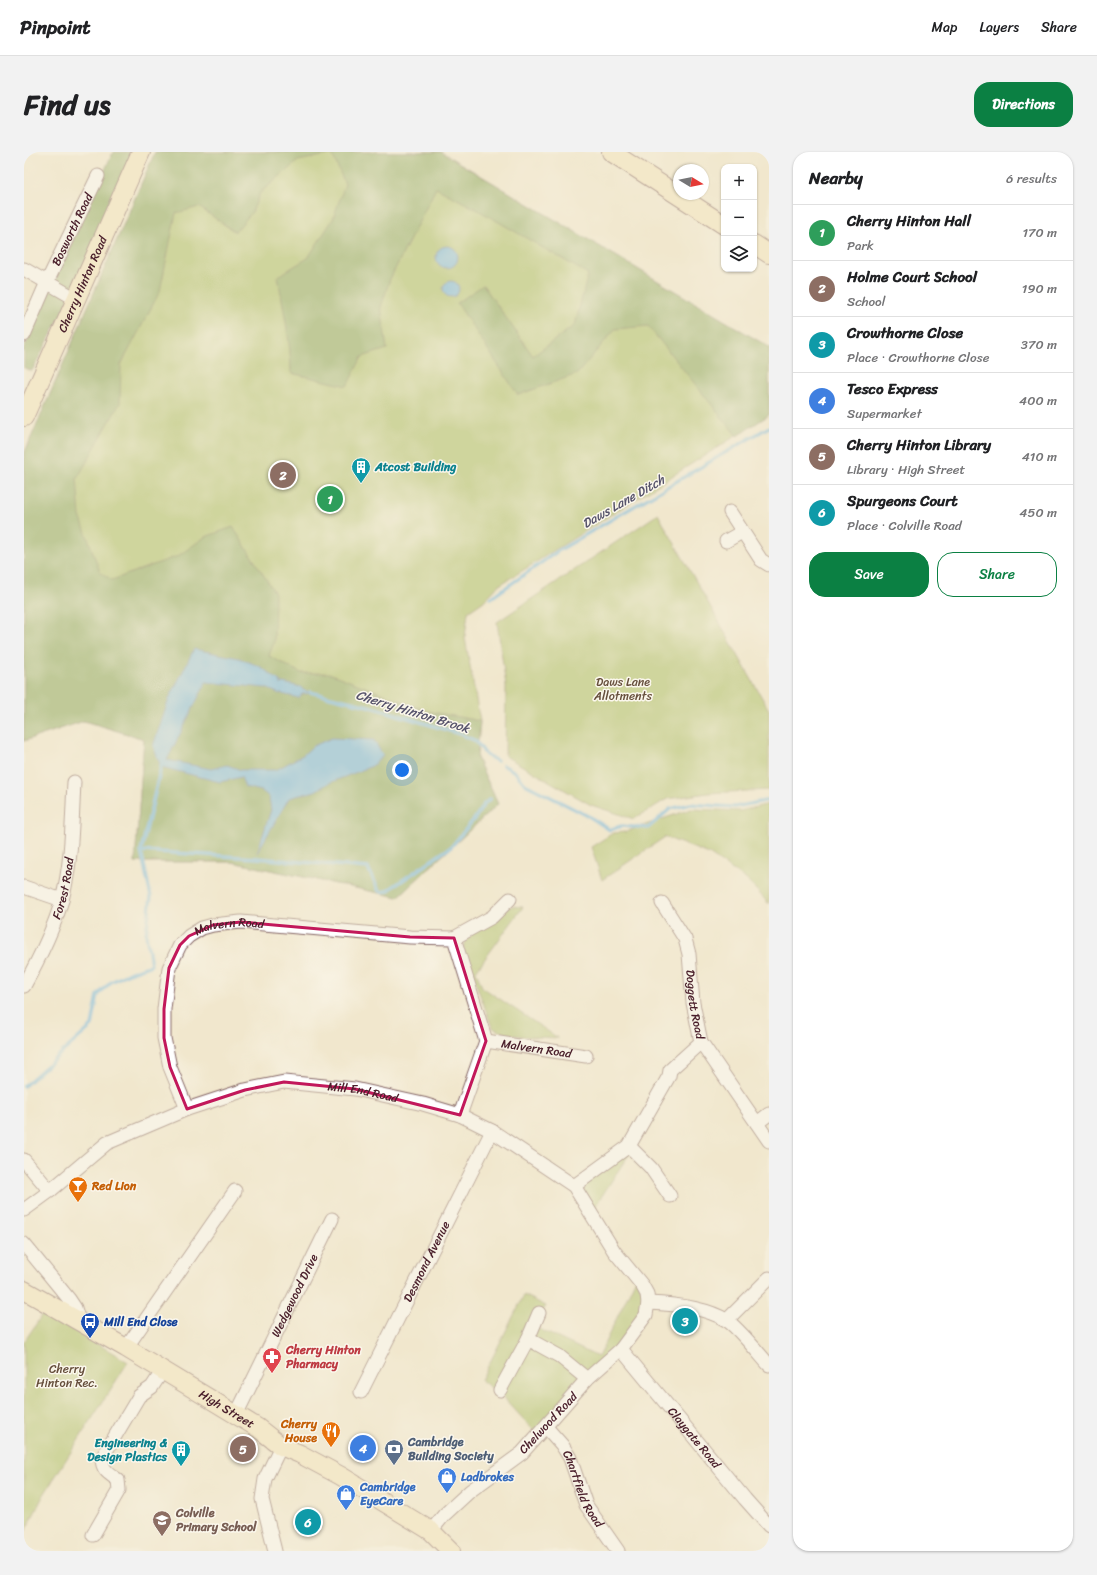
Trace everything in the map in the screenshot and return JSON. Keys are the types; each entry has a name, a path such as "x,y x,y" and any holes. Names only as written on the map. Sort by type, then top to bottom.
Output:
{"street":[{"name":"Cherry Hinton Road","path":"24,417 141,152"},
{"path":"611,152 721,223"},
{"name":"Bosworth Road","path":"24,335 47,282 98,176"},
{"path":"757,246 769,254"},
{"path":"24,269 76,299"},
{"path":"730,512 761,560 769,565"},
{"path":"726,541 742,532"},
{"name":"Forest Road","path":"24,986 45,948 62,900 71,847 74,782"},
{"path":"24,887 62,900"},
{"path":"454,938 492,917 510,899"},
{"name":"Doggett Road","path":"662,902 684,939 689,954 693,1003 702,1042 769,1141"},
{"name":"Malvern Road","path":"187,1110 170,1067 164,1038 164,1009 169,968 180,945 189,936 202,928 213,925 241,922 410,937 454,938 486,1041 460,1115"},
{"name":"Malvern Road","path":"486,1041 586,1056"},
{"path":"574,1186 629,1146 669,1076 670,1070 702,1042"},
{"name":"Mill End Road","path":"24,1210 50,1191 107,1143 187,1110 244,1090 284,1082 355,1089 423,1104 460,1115 492,1131 574,1186 614,1252 642,1285 647,1294 648,1303"},
{"path":"757,1123 769,1114"},
{"name":"Desmond Avenue","path":"361,1392 492,1131"},
{"path":"629,1146 651,1168 670,1196"},
{"path":"24,1160 50,1191"},
{"path":"126,1348 235,1191"},
{"name":"Wedgewood Drive","path":"236,1415 332,1219"},
{"path":"24,1244 69,1299 75,1308 80,1322"},
{"path":"727,1320 769,1278"},
{"name":"High Street","path":"24,1290 163,1370 258,1428 281,1446 330,1469 431,1531 451,1551"},
{"path":"648,1303 672,1304 691,1307 727,1320 769,1365"},
{"name":"Chelwood Road","path":"431,1531 444,1515 470,1492 522,1453 587,1379 621,1349 646,1315 648,1303"},
{"path":"500,1390 528,1339 539,1313"},
{"path":"528,1339 559,1356 587,1379"},
{"name":"Claygate Road","path":"621,1349 744,1499 769,1526"},
{"path":"94,1535 119,1490 118,1480 105,1471 102,1466 102,1458 139,1396 152,1387 163,1370"},
{"name":"Chartfield Road","path":"546,1427 562,1445 570,1458 586,1505 618,1551"},
{"path":"275,1551 262,1500 264,1479 281,1446"}],"highlighted area":[{"path":"241,922 410,937 454,938 486,1041 460,1115 355,1089 284,1082 245,1090 187,1109 170,1067 164,1038 164,1009 169,968 180,945 189,936 213,925"}],"green space":[{"path":"113,152 136,152 76,288 32,371 24,368 24,348"},
{"path":"155,152 441,152 769,347 769,415 498,586 484,601 468,612 465,638 480,721 477,758 498,804 398,897 232,862 135,862 144,739 84,721 24,741 24,454"},
{"path":"155,152 441,152 769,347 769,415 737,436 648,326 615,329 577,374 518,395 457,303 483,285 533,356 575,325 588,274 478,210 436,188 390,279 381,307 387,349 362,357 347,386 291,373 288,337 278,276 308,258 333,219 345,184 332,154 298,161 260,193 252,212 235,232 199,207 176,213 160,291 121,365 120,403 77,479 80,516 100,572 112,580 178,556 205,537 233,527 275,593 274,642 269,656 301,673 329,673 427,711 480,721 477,758 498,804 398,897 232,862 135,862 144,739 84,721 24,741 24,454"},
{"name":"Daws Lane Allotments","path":"658,514 769,710 769,790 708,793 667,799 634,819 591,805 505,756 506,686 497,622"},
{"path":"769,804 769,904 747,880 709,854 665,837 602,880 591,847 613,833 625,832 691,809 740,811"},
{"path":"511,906 523,907 476,971 482,987 558,1038 514,1035 498,1031 492,1027 463,949 470,935 482,924"},
{"path":"631,1151 596,1205 594,1214 578,1186"},
{"path":"636,1278 648,1302 644,1319 537,1434 503,1397 481,1380 524,1295 546,1306 533,1326 598,1357"},
{"name":"Cherry Hinton Rec.","path":"44,1312 128,1362 43,1496 24,1534 24,1342"}],"water":[{"path":"447,246 455,249 458,257 455,265 447,268 439,265 436,257 439,249"},
{"path":"451,281 457,283 459,289 457,295 451,297 445,295 443,289 445,283"},
{"path":"194,649 239,658 261,667 281,682 281,685 283,683 301,687 303,690 314,693 302,694 299,698 282,694 281,692 280,694 266,688 206,682 167,760 211,769 227,765 241,770 276,770 303,755 313,746 332,738 374,740 383,756 372,766 329,783 315,791 289,798 257,853 271,810 269,797 262,791 245,787 241,777 220,782 161,767 153,746 169,699"}],"waterway":[{"name":"Daws Lane Ditch","path":"491,598 558,551 769,427"},
{"name":"Cherry Hinton Brook","path":"310,692 372,707 460,734 476,741 486,755 497,761"},
{"path":"24,1086 92,1026 98,995 111,982 129,973 151,965 146,934 151,897 141,851 162,763"},
{"name":"Cherry Hinton Brook","path":"503,765 515,772 525,784 590,817 610,830 621,826 648,828 670,809 690,804 735,807 769,800"},
{"path":"141,851 257,858 368,868 379,891 382,892 387,891 451,847 475,818 484,804 490,799"}],"place":[{"name":"Holme Court School","path":"283,475"},
{"name":"Atcost Building","path":"361,484"},
{"name":"Cherry Hinton Hall","path":"330,499"},
{"name":"Red Lion","path":"78,1203"},
{"name":"Crowthorne Close","path":"685,1321"},
{"name":"Mill End Close","path":"90,1339"},
{"name":"Cherry Hinton Pharmacy","path":"272,1374"},
{"name":"Cherry House","path":"331,1448"},
{"name":"Tesco Express","path":"363,1448"},
{"name":"Cherry Hinton Library","path":"243,1449"},
{"name":"Cambridge Building Society","path":"394,1466"},
{"name":"Engineering & Design Plastics","path":"181,1467"},
{"name":"Ladbrokes","path":"447,1494"},
{"name":"Cambridge EyeCare","path":"346,1511"},
{"name":"Spurgeons Court","path":"308,1522"},
{"name":"Colville Primary School","path":"162,1537"}]}
